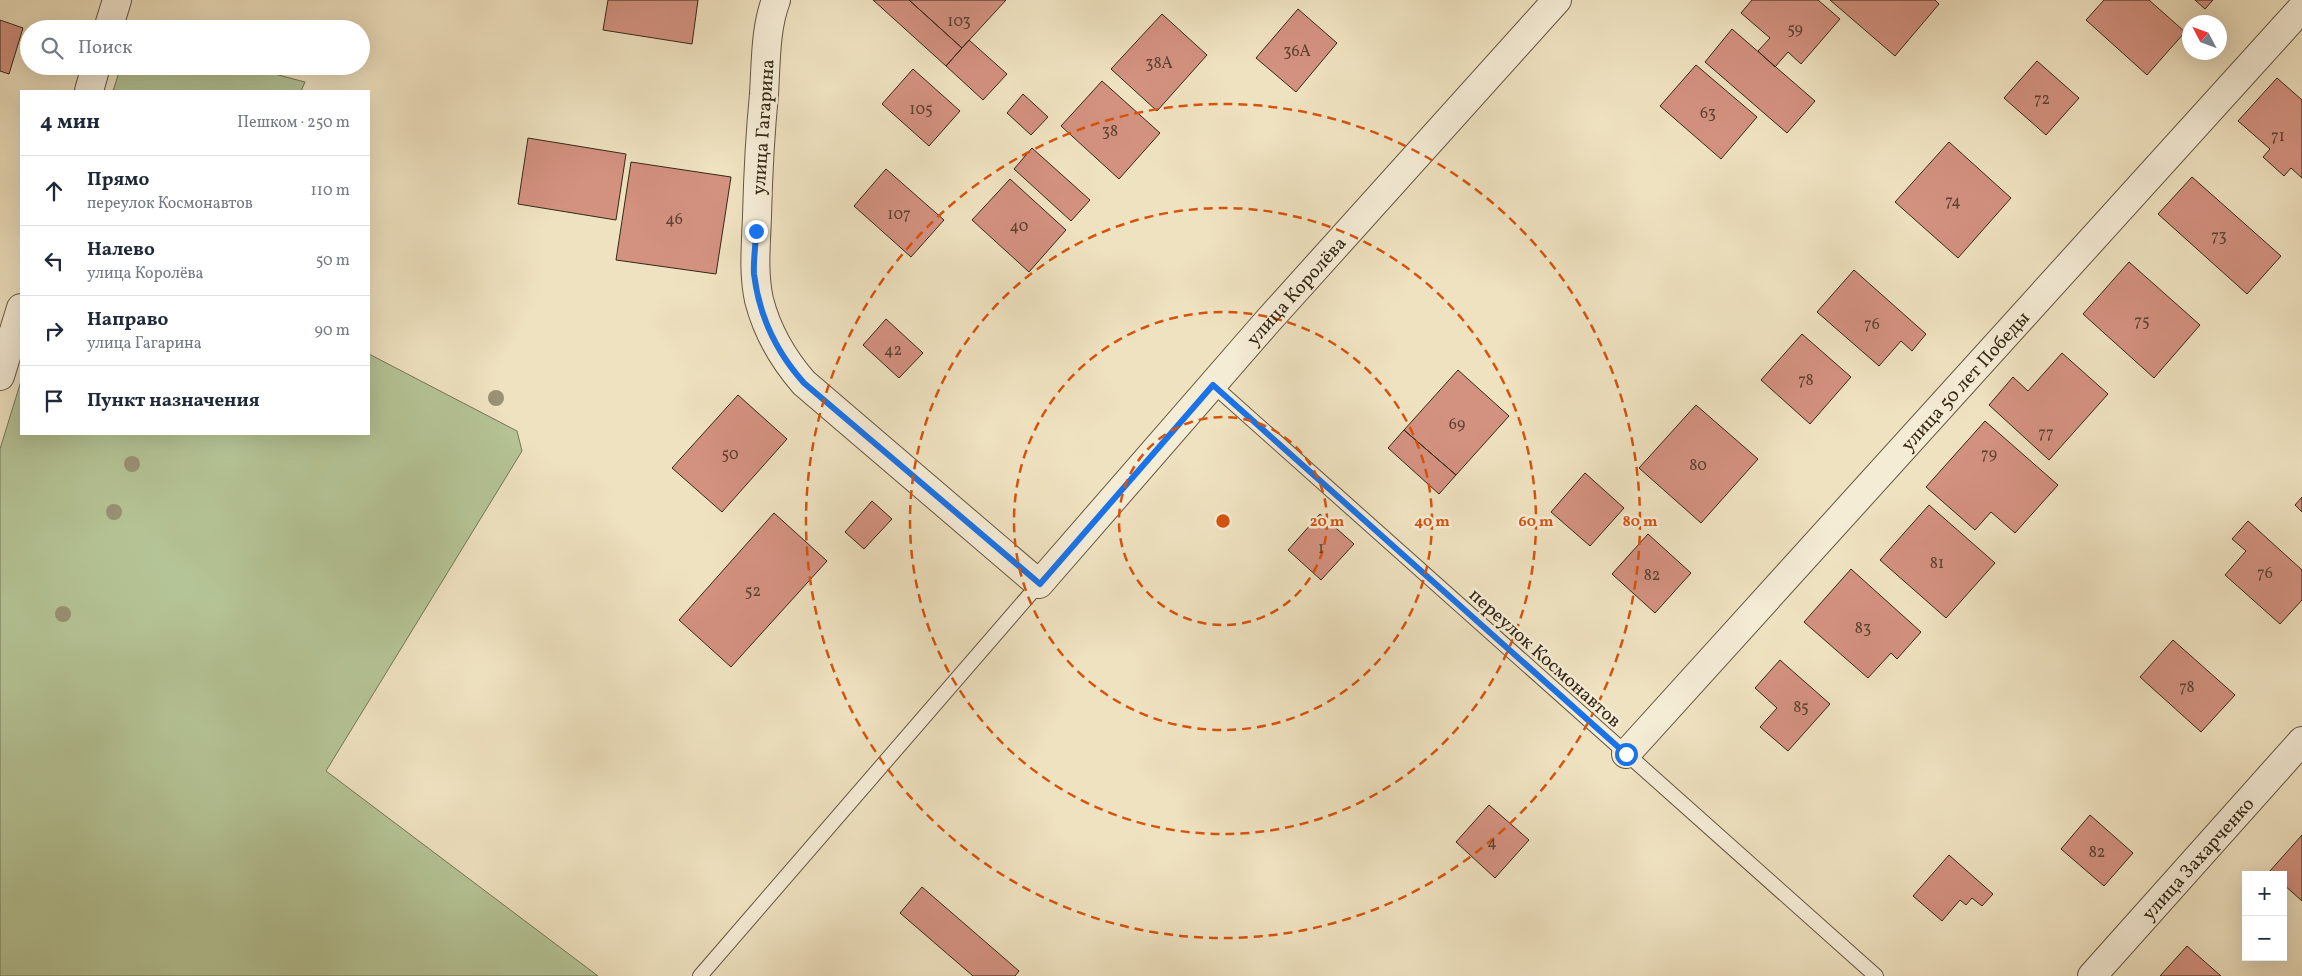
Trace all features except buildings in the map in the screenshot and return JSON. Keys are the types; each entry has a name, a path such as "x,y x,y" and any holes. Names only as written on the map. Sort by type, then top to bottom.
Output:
{"street":[{"path":"111,20 117,0"},
{"name":"улица Гагарина","path":"776,0 769,37 764,94 754,273 760,302 772,336 787,363 804,383 1040,584"},
{"name":"улица Королёва","path":"1040,584 1213,385 1557,0"},
{"name":"улица 50 лет Победы","path":"1626,754 2302,8"},
{"path":"88,90 93,75"},
{"path":"0,376 20,311"},
{"name":"улица Захарченко","path":"2092,976 2302,741"}],"lane":[{"name":"переулок Космонавтов","path":"1213,385 1876,976"},
{"path":"700,976 1040,584"}],"green space":[{"path":"118,75 278,75 305,82 301,90 113,90"},
{"path":"370,355 517,431 522,451 326,771 598,976 0,976 0,449 20,384 20,435 370,435"}],"route":[{"path":"756,231 754,273 760,302 772,336 787,363 804,383 1040,584 1213,385 1626,754"}]}
